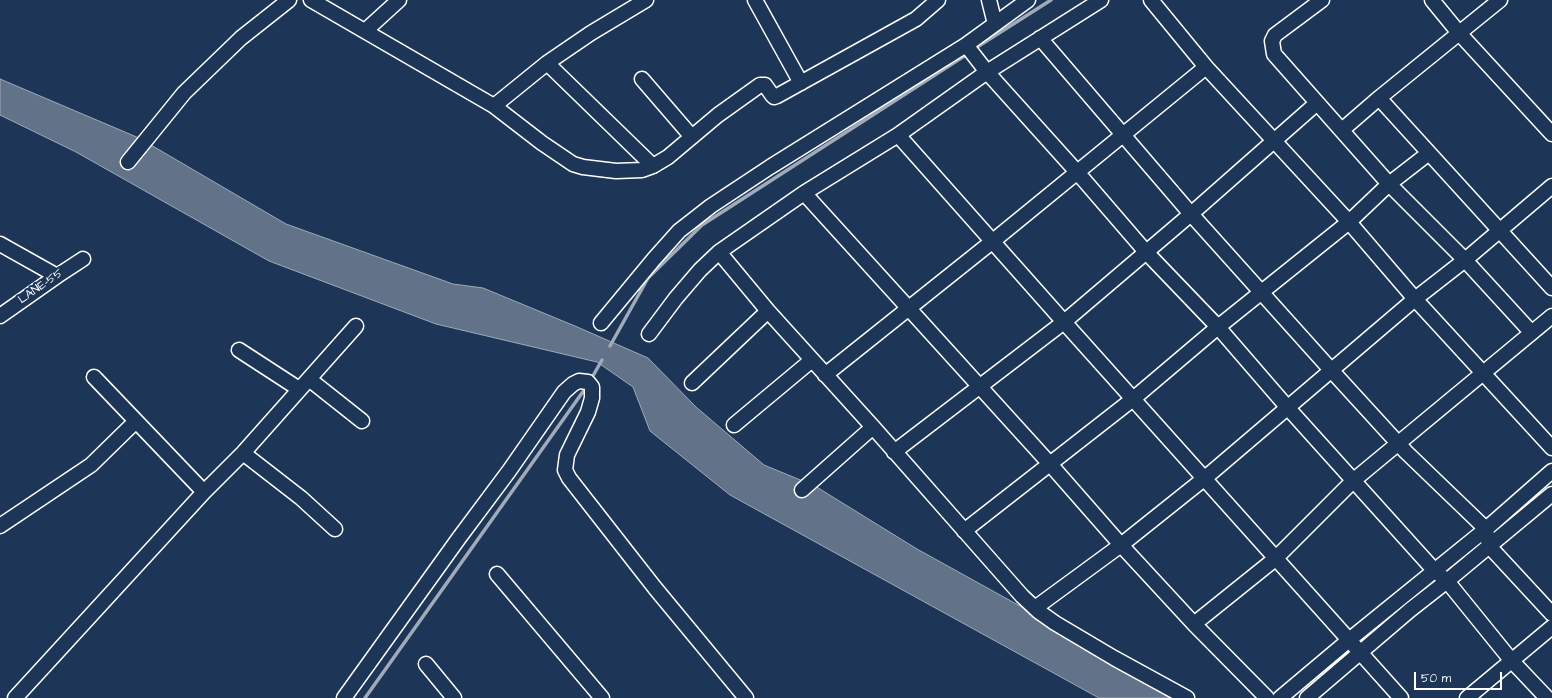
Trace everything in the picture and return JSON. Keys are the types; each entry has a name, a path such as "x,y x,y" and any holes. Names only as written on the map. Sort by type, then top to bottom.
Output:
{"street":[{"path":"128,162 184,93 241,38 289,0"},
{"path":"311,0 494,106 542,143 573,164 583,167 616,171 642,170 653,166 668,157 718,115 760,85 765,84 774,97 916,19 938,0"},
{"path":"365,31 399,0"},
{"path":"494,106 547,63 646,0"},
{"path":"755,0 801,83"},
{"path":"989,0 995,24"},
{"path":"601,323 679,231 705,210 776,162 967,47 1028,0"},
{"path":"650,334 676,298 700,270 720,252 804,193 898,135 983,67 1040,38 1101,0"},
{"path":"1151,0 1206,67 1349,222 1415,300 1552,448"},
{"path":"1322,0 1275,35 1272,41 1274,54 1389,184 1465,260 1531,332"},
{"path":"1432,0 1459,34 1552,134"},
{"path":"1342,130 1500,0"},
{"path":"1040,38 1191,214 1332,371 1398,443 1486,528 1489,546 1552,614"},
{"path":"967,47 1146,252 1218,327 1288,408 1434,570 1447,581 1511,660 1547,698"},
{"path":"547,63 653,166"},
{"path":"825,375 993,241 1206,67"},
{"path":"642,79 692,137"},
{"path":"1380,98 1552,288"},
{"path":"894,452 1064,322 1191,214 1316,103"},
{"path":"898,135 1205,478 1275,559 1401,698"},
{"path":"964,531 1133,399 1218,327 1349,222 1389,184 1429,153"},
{"path":"1035,608 1120,545 1205,478 1552,186"},
{"path":"804,193 980,386 1120,545 1194,624 1267,698"},
{"path":"0,244 57,276"},
{"path":"720,252 768,311 873,427 1022,596 1055,623 1186,698"},
{"name":"LANE-55","path":"0,316 83,259"},
{"path":"692,383 768,311"},
{"path":"1194,624 1275,559 1354,480 1552,316"},
{"path":"15,698 204,492 243,453 356,326"},
{"path":"239,350 299,389"},
{"path":"734,425 812,360"},
{"path":"94,377 204,492"},
{"path":"309,379 362,421"},
{"path":"344,698 450,550 509,471 564,392 579,381 590,385 592,398 588,412 567,456 565,470 567,474 655,588 746,698"},
{"path":"0,526 91,465 136,421"},
{"path":"802,490 873,427"},
{"path":"243,453 301,498 334,529"},
{"path":"1280,698 1486,528 1552,471"},
{"path":"1307,698 1410,610 1552,494"},
{"path":"497,574 602,698"},
{"path":"1467,698 1552,627"},
{"path":"426,664 454,698"}],"water":[{"path":"0,79 139,138 286,224 453,284 483,288 648,358 696,407 764,465 815,486 917,549 1029,611 1173,698 1099,698 730,495 650,431 633,387 597,362 436,324 269,261 76,152 0,115"}],"waterway":[{"path":"974,49 1051,0"},
{"path":"610,346 648,278 702,225 969,53"},
{"path":"590,381 602,360"},
{"path":"365,698 587,386"}]}
